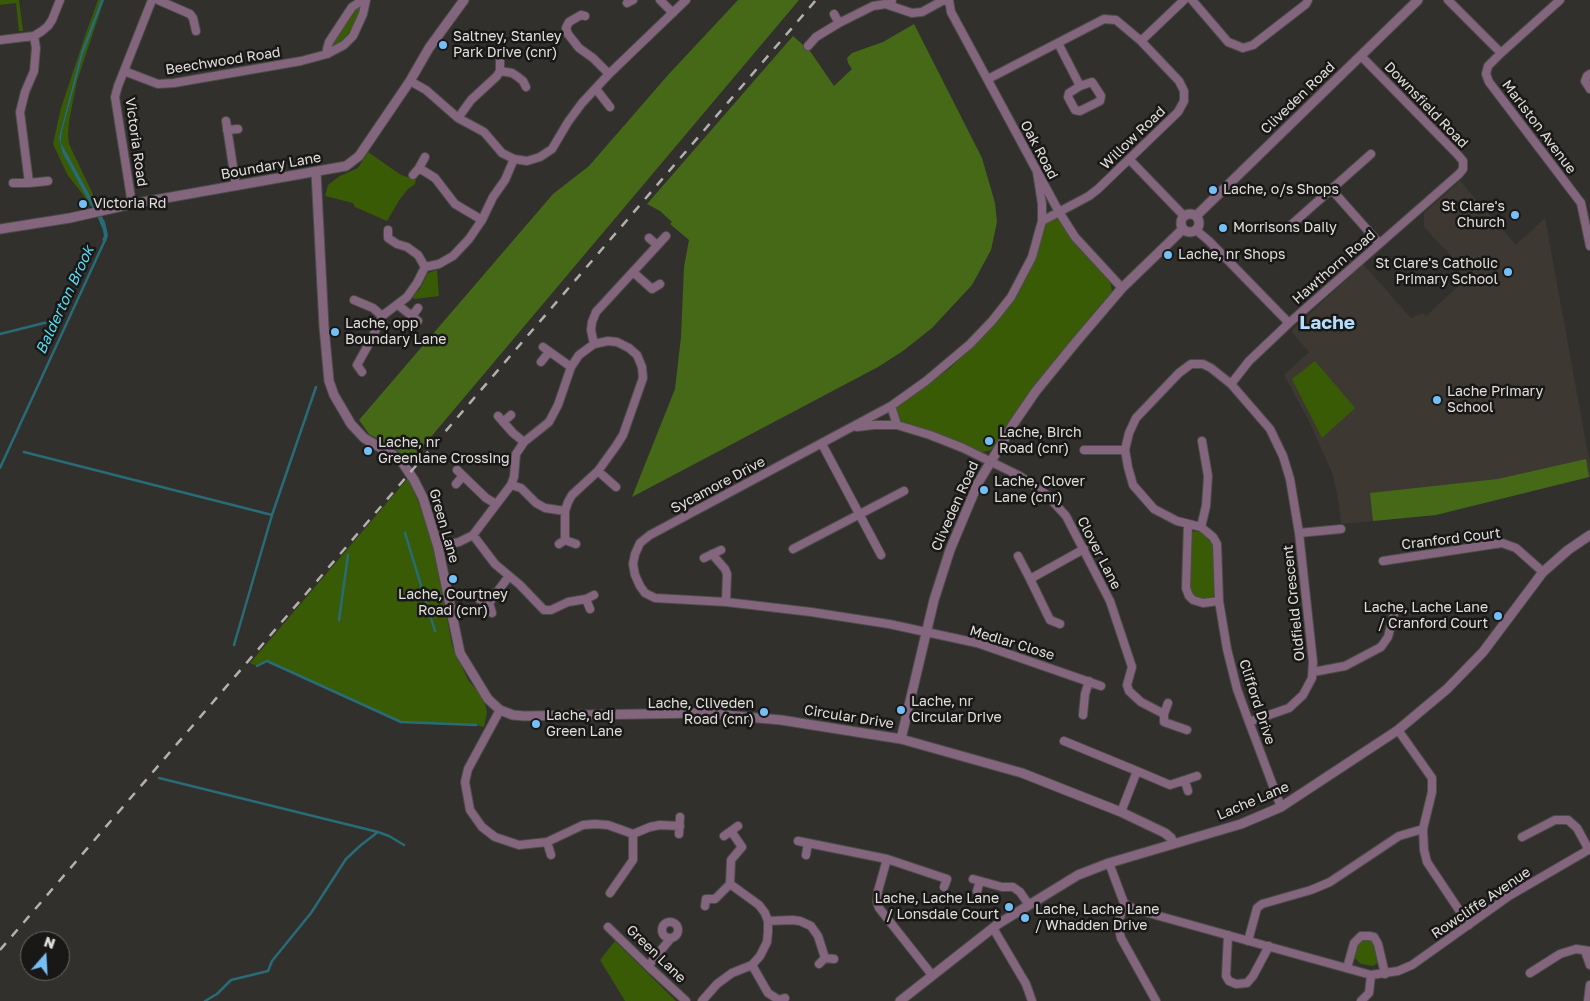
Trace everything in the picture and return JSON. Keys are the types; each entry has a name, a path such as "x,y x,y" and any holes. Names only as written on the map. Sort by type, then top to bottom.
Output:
{"street":[{"path":"0,40 34,36 48,26 60,0"},
{"name":"Victoria Road","path":"132,204 115,97 152,0"},
{"path":"158,0 190,14 196,31"},
{"name":"Beechwood Road","path":"124,71 158,84 174,83 301,61 327,54 344,45 353,36 363,14 364,0"},
{"name":"Beechwood Road","path":"327,54 326,49 329,42 352,6 364,0"},
{"name":"Boundary Lane","path":"0,229 346,166 354,161 410,81 429,48 464,0"},
{"path":"660,0 673,13"},
{"path":"410,81 426,90 458,118 484,132 502,153 514,159 527,161 540,157 552,149 582,103 609,74 686,0"},
{"path":"808,46 816,37 873,6 892,3 912,13 922,12 942,1 949,0"},
{"name":"Oak Road","path":"949,0 950,12 1074,237 1122,288"},
{"path":"1141,41 1184,0"},
{"path":"1205,0 1195,3 1228,42 1243,48 1253,45 1306,4 1308,0"},
{"name":"Cliveden Road","path":"1196,216 1418,0"},
{"path":"1448,0 1500,53 1560,0"},
{"path":"582,13 569,22 566,28 568,34 579,48 593,58 609,74"},
{"path":"834,14 839,23"},
{"name":"Willow Road","path":"988,79 1104,19 1116,20 1141,41 1179,81 1184,91 1184,101 1178,112 1089,196 1059,212"},
{"path":"558,26 566,28"},
{"path":"29,183 20,112 25,92 34,71 36,48 34,36"},
{"path":"1058,43 1080,86"},
{"name":"Marlston Avenue","path":"1500,53 1486,70 1489,82 1581,203 1590,246"},
{"name":"Downsfield Road","path":"1361,56 1458,155 1463,165 1459,174"},
{"path":"458,118 471,100 491,83 500,71 500,60"},
{"path":"500,71 518,77 526,87"},
{"path":"1590,74 1585,81 1590,89"},
{"path":"1092,82 1101,96 1100,101 1080,111 1075,110 1068,97 1069,93 1080,86 1092,82"},
{"path":"596,89 610,107"},
{"path":"226,121 236,186"},
{"path":"227,130 238,129"},
{"path":"1291,225 1371,154"},
{"path":"413,175 425,157"},
{"path":"356,367 372,340 382,316 407,297 425,267 438,264 461,249 482,220 493,197 505,180 514,159"},
{"path":"1130,159 1184,216"},
{"path":"419,168 435,178 455,204 482,220"},
{"name":"Green Lane","path":"316,172 324,327 329,381 334,395 351,424 364,438 392,454 407,468 423,498 438,547 460,653 488,699 500,710"},
{"name":"Sycamore Drive","path":"926,633 853,618 726,602 655,598 645,593 635,575 633,564 635,554 640,543 650,535 891,406 949,363 970,344 1011,297 1032,257 1042,221 1042,204 1037,172"},
{"name":"Hawthorn Road","path":"1231,384 1249,361 1289,322 1459,174"},
{"path":"13,183 48,181"},
{"path":"1332,190 1379,243"},
{"path":"1581,203 1590,201"},
{"path":"1042,221 1059,212"},
{"path":"1189,214 1196,216 1199,222 1196,230 1190,232 1183,229 1181,223 1184,216 1189,214"},
{"name":"Cliveden Road","path":"902,739 934,600 950,550 978,482 1036,391 1122,288 1183,229"},
{"path":"1196,230 1209,240 1289,322"},
{"path":"385,236 418,255 425,267"},
{"path":"594,344 591,330 596,312 666,236"},
{"path":"649,238 657,245"},
{"path":"633,272 652,289"},
{"path":"649,298 652,289 660,284"},
{"path":"354,300 373,308 382,316"},
{"path":"398,305 415,319 418,308"},
{"path":"438,547 459,542 472,535 511,485 514,477 516,454 524,442 549,422 558,405 571,367 579,355 594,344 608,341 617,342 629,348 637,355 642,367 642,378 622,435 598,471 572,495 565,511 562,542 576,544"},
{"path":"542,362 546,349 571,367"},
{"name":"Oldfield Crescent","path":"1201,527 1177,521 1154,509 1142,497 1133,484 1125,450 1129,433 1136,418 1184,368 1191,364 1203,364 1212,368 1231,384 1270,429 1277,442 1290,479 1299,533 1313,672 1312,678 1296,703 1289,708 1249,722"},
{"path":"891,406 897,426"},
{"path":"511,415 501,419 524,442"},
{"name":"Clover Lane","path":"853,427 874,424 897,426 930,435 1020,476 1047,495 1066,516 1110,601 1131,661 1132,672 1127,685 1129,691 1141,702 1164,714"},
{"path":"1201,527 1208,476 1202,441"},
{"path":"822,444 881,555"},
{"path":"1084,449 1125,450"},
{"path":"598,471 616,487"},
{"path":"456,484 460,473 486,498 496,504"},
{"path":"511,485 521,488 536,503 545,508 565,511"},
{"path":"793,549 904,491"},
{"path":"1188,524 1186,588 1189,596 1193,600 1203,603 1219,601"},
{"name":"Clifford Drive","path":"1201,527 1213,537 1216,544 1219,601 1227,649 1237,689 1281,807"},
{"name":"Oldfield Crescent","path":"1299,533 1341,529"},
{"name":"Lache Lane","path":"902,1000 993,928 1078,875 1109,863 1241,824 1281,807 1398,730 1447,689 1482,652 1543,572 1590,534"},
{"path":"472,535 495,564 544,610 551,610 568,602 586,599 594,595"},
{"name":"Cranford Court","path":"1383,561 1502,543 1516,548 1543,572"},
{"path":"704,558 721,550"},
{"path":"1030,579 1084,550"},
{"path":"712,554 727,574 726,602"},
{"path":"1018,556 1050,620 1056,625"},
{"path":"489,603 509,576"},
{"path":"479,599 489,603"},
{"path":"586,599 590,609"},
{"path":"489,603 492,613"},
{"path":"1313,672 1345,666 1381,648 1388,637 1394,614"},
{"name":"Medlar Close","path":"926,633 977,643 1101,686"},
{"path":"1083,715 1085,694 1089,681"},
{"path":"1168,702 1164,714 1164,722 1188,730"},
{"path":"500,710 468,769 465,782 470,810 482,828 495,837 519,845 547,842 583,825 595,824 608,825 633,834 660,825 679,830 680,817"},
{"name":"Circular Drive","path":"500,710 513,715 524,716 710,714 780,720 902,739 1022,773 1121,812 1165,833 1171,838 1173,844"},
{"path":"1398,730 1432,778 1432,792 1423,828 1424,850 1427,862 1469,925"},
{"path":"1064,741 1170,785 1197,776"},
{"path":"1121,812 1137,771"},
{"path":"1185,781 1188,791"},
{"path":"1522,837 1555,820 1568,820 1576,828 1589,850"},
{"path":"705,899 715,898 730,884 731,860 744,846 728,833 738,826"},
{"path":"1248,941 1258,908 1262,904 1311,890 1330,882 1399,836 1423,828"},
{"path":"610,893 633,860 633,834"},
{"path":"798,841 888,859 947,879 944,887"},
{"path":"547,842 552,855"},
{"path":"806,855 808,843"},
{"name":"Rowcliffe Avenue","path":"1124,903 1134,909 1371,975 1385,974 1412,965 1509,896 1589,850"},
{"path":"888,859 878,891 877,902 879,908 932,975"},
{"path":"1109,863 1124,903 1118,925 1121,938 1156,1001"},
{"path":"977,891 977,880 1013,888 1020,892 1028,905"},
{"path":"702,1001 717,984 732,973 752,965 760,956 767,942 768,921 765,913 759,905 730,884"},
{"path":"616,885 623,890"},
{"path":"768,921 792,920 811,926 829,959 819,964"},
{"name":"Green Lane","path":"608,927 686,1001"},
{"path":"993,928 1026,984 1032,1001"},
{"path":"1228,935 1226,976 1229,981 1236,984 1248,982 1269,946"},
{"path":"1347,968 1354,943 1361,936 1369,936 1374,937 1378,944 1385,974"},
{"path":"648,966 671,938"},
{"path":"1530,972 1560,954 1576,949 1587,951 1590,965"},
{"path":"752,965 768,992 781,1000"},
{"path":"1361,1001 1368,993 1371,975"},
{"path":"1589,996 1590,984"}],"shaded area":[{"name":"Lache Primary School","path":"1460,181 1516,245 1545,218 1590,465 1590,477 1436,515 1341,524 1333,475 1310,423 1284,375 1309,352 1291,331 1363,264 1411,318 1423,313 1426,316 1464,281 1458,263 1424,227 1424,213"}],"green space":[{"path":"0,0 19,0 23,31 19,31 16,3 0,5"},
{"path":"98,0 101,0 81,52 59,137 62,152 92,206 90,206 67,174 53,144 61,108"},
{"path":"104,0 77,81 68,136 69,144 98,205 96,205 61,143 62,132 83,53"},
{"path":"738,0 799,0 409,463 394,448 369,434 359,420 553,194 589,166 668,75"},
{"path":"357,5 361,5 353,28 341,42 333,46 331,45"},
{"path":"914,24 982,158 995,203 997,222 991,250 972,285 932,328 903,351 878,367 632,497 675,389 681,337 684,267 689,240 670,224 672,222 660,211 647,204 793,36 810,51 834,86 852,69 847,58 852,53 883,42"},
{"path":"368,152 401,175 416,180 415,184 400,199 387,221 355,207 353,203 325,196 328,185 340,176 358,168"},
{"path":"1053,218 1059,220 1110,281 1112,291 1110,295 1047,370 991,450 979,453 904,424 897,418 894,411 899,405 949,369 983,336 1008,306 1043,228"},
{"path":"437,270 439,296 415,299 412,297 420,289 428,273"},
{"path":"1315,361 1355,408 1322,438 1292,379"},
{"path":"1586,459 1589,477 1436,515 1373,521 1370,493 1498,479"},
{"path":"409,477 433,542 452,645 468,680 480,694 486,707 487,713 484,727 476,725 401,722 267,661 257,666 250,663"},
{"path":"1195,531 1203,532 1209,537 1213,547 1215,593 1212,599 1202,601 1196,599 1189,590 1190,534"},
{"path":"1363,938 1371,939 1374,942 1379,962 1373,966 1361,964 1353,956 1356,946"},
{"path":"615,941 676,1001 625,1001 600,960"}],"water":[{"path":"101,0 104,0 83,54 62,132 61,143 105,222 108,235 106,242 102,240 104,236 103,230 98,218 62,152 59,137 81,52"}],"waterway":[{"name":"Balderton Brook","path":"0,468 105,240"},
{"path":"0,334 48,322"},
{"path":"234,645 272,515 316,387"},
{"path":"24,452 272,515"},
{"path":"405,533 435,631"},
{"path":"339,620 348,555"},
{"path":"257,666 267,661 401,722 476,725"},
{"path":"159,778 378,832"},
{"path":"205,1001 217,994 231,980 268,971 272,961 311,913 346,859 361,845 378,832 404,845"}],"railway":[{"path":"0,950 816,0"}],"place":[{"name":"Saltney, Stanley Park Drive (cnr)","path":"443,45"},
{"name":"Lache, o/s Shops","path":"1213,190"},
{"name":"Victoria Rd","path":"83,204"},
{"name":"St Clare's Church","path":"1515,215"},
{"name":"Morrisons Daily","path":"1223,228"},
{"name":"Lache, nr Shops","path":"1168,255"},
{"name":"St Clare's Catholic Primary School","path":"1508,272"},
{"name":"Lache, opp Boundary Lane","path":"335,332"},
{"name":"Lache Primary School","path":"1437,400"},
{"name":"Lache, Birch Road (cnr)","path":"989,441"},
{"name":"Lache, nr Greenlane Crossing","path":"368,451"},
{"name":"Lache, Clover Lane (cnr)","path":"984,490"},
{"name":"Lache, Courtney Road (cnr)","path":"453,579"},
{"name":"Lache, Lache Lane / Cranford Court","path":"1498,616"},
{"name":"Lache, nr Circular Drive","path":"901,710"},
{"name":"Lache, Cliveden Road (cnr)","path":"764,712"},
{"name":"Lache, adj Green Lane","path":"536,724"},
{"name":"Lache, Lache Lane / Lonsdale Court","path":"1009,907"},
{"name":"Lache, Lache Lane / Whadden Drive","path":"1025,918"}],"district":[{"name":"Lache","path":"1327,323"}]}
